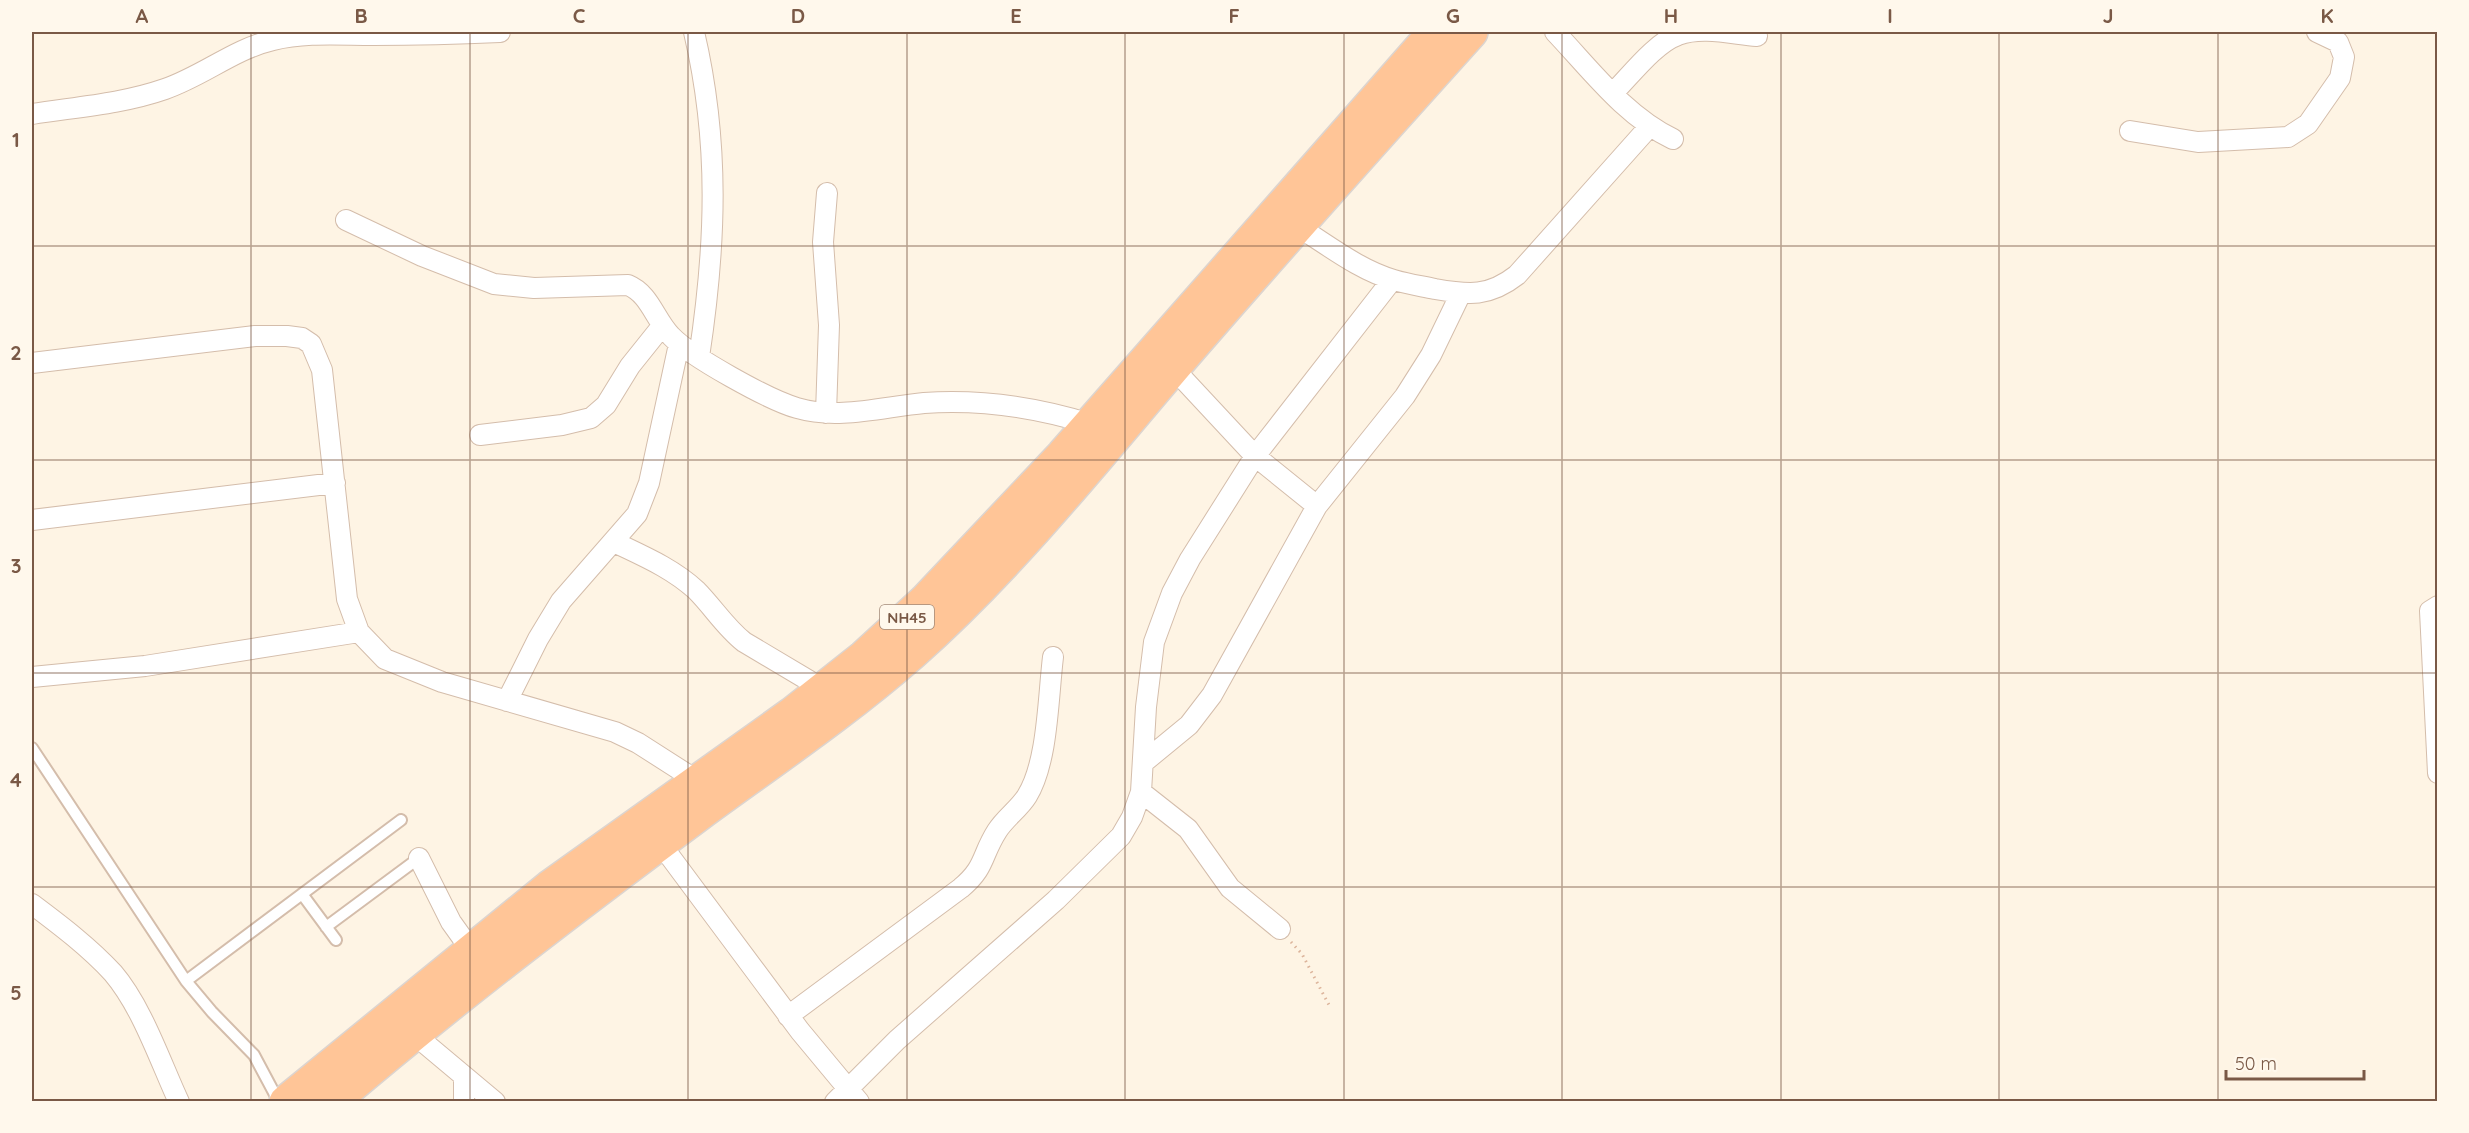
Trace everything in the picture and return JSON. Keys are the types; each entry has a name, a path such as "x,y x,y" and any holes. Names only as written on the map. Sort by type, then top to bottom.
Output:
{"highway":[{"name":"NH45","path":"286,1101 549,887 699,782 824,689 864,657 925,601 1090,424 1436,32"},
{"name":"NH45","path":"332,1101 485,977 869,687 948,620 1040,522 1173,368 1471,32"}],"street":[{"path":"32,114 119,102 157,92 237,53 272,40 368,33 500,32"},
{"path":"694,32 710,114 714,191 711,263 699,357"},
{"path":"1555,32 1649,127 1673,139"},
{"path":"1613,93 1655,51 1679,35 1694,32 1757,36"},
{"path":"2130,131 2198,142 2288,137 2308,124 2340,78 2344,57 2338,42 2317,32"},
{"path":"1298,226 1348,258 1392,280 1461,293 1490,291 1505,285 1518,275 1649,127"},
{"path":"826,413 829,325 823,242 827,193"},
{"path":"346,220 422,256 494,284 534,288 628,285 642,293 662,326 679,344 795,408 826,413 924,403 977,402 1025,407 1090,424"},
{"path":"660,843 847,1097 1121,836 1132,817 1140,792 1154,642 1172,593 1256,456 1392,280"},
{"path":"1144,762 1189,725 1212,695 1317,506 1405,396 1431,355 1461,293"},
{"path":"480,435 591,418 606,405 630,366 662,326"},
{"path":"32,363 255,336 302,338 311,344 322,370 346,590 352,616 359,632 372,648 395,664 442,682 615,732 638,743 699,782"},
{"path":"507,701 554,610 574,584 637,514 643,501 679,344"},
{"path":"1173,368 1256,456 1317,506"},
{"path":"32,520 335,483"},
{"path":"614,542 665,567 678,576 696,590 739,638 824,689"},
{"path":"2438,606 2430,612 2438,773"},
{"path":"32,677 145,666 359,632"},
{"path":"788,1016 961,888 981,868 997,830 1026,799 1034,783 1042,749 1053,657"},
{"path":"1140,792 1188,829 1230,888 1280,929"},
{"path":"420,858 451,922 471,950"},
{"path":"32,904 91,951 114,975 134,1004 179,1101"},
{"path":"415,1035 495,1101"},
{"path":"464,1076 464,1101"}],"lane":[{"path":"32,748 186,981 212,1012 254,1055 279,1101"},
{"path":"186,981 401,820"},
{"path":"326,927 420,858"},
{"path":"302,894 336,940"}],"path":[{"path":"1280,929 1302,954 1329,1005"}]}
